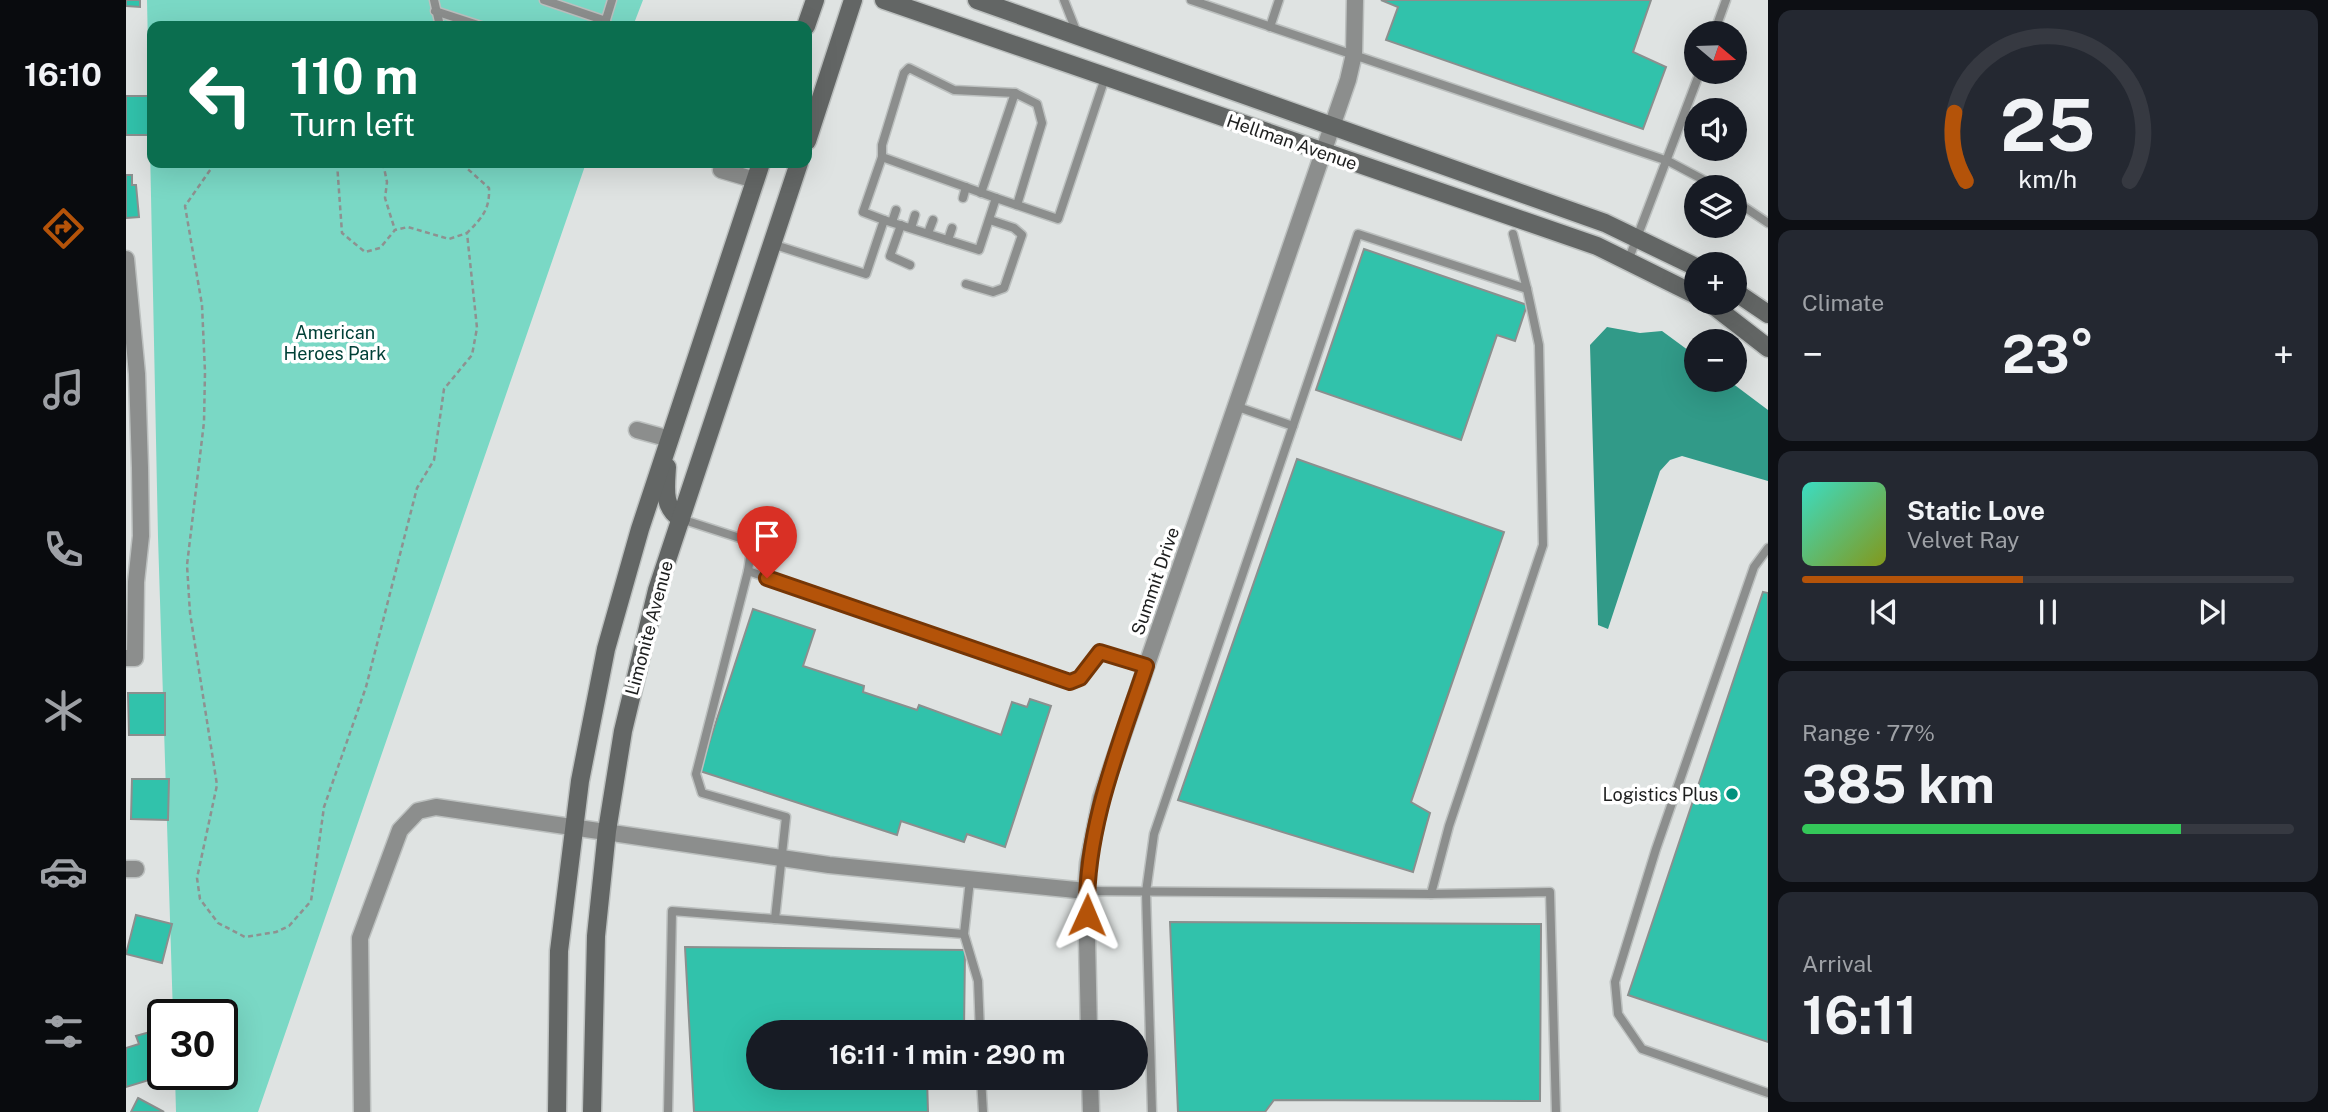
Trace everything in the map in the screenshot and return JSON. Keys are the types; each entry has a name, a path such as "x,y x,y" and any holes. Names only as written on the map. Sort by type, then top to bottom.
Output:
{"main road":[{"path":"808,21 815,0"},
{"path":"812,126 853,0"},
{"name":"Hellman Avenue","path":"884,0 1597,246 1684,289"},
{"name":"Hellman Avenue","path":"977,0 1332,125 1638,237 1684,261"},
{"name":"Limonite Avenue","path":"558,1112 559,951 575,827 606,649 640,529 759,168"},
{"name":"Limonite Avenue","path":"592,1112 596,936 607,831 622,731 657,590 797,168"},
{"path":"1747,300 1768,314"},
{"path":"1725,315 1768,348"},
{"path":"670,439 667,501 670,512 681,519"}],"street":[{"name":"Summit Drive","path":"1089,1020 1086,891 1088,863 1101,798 1332,125 1354,54 1355,0"},
{"path":"721,170 755,180"},
{"path":"126,259 137,374 133,468 141,536 130,658"},
{"path":"637,430 670,439"},
{"path":"362,1112 358,949 400,830 408,818 418,811 436,807 780,858 1086,891"},
{"path":"1090,1090 1091,1112"}],"lane":[{"path":"434,0 438,21"},
{"path":"544,0 597,21"},
{"path":"606,21 612,0"},
{"path":"1064,0 1079,36"},
{"path":"1191,0 1668,161 1694,175"},
{"path":"1270,27 1279,0"},
{"path":"1718,21 1726,0"},
{"path":"435,11 466,21"},
{"path":"996,198 979,250 863,212 882,156 881,145 904,74 909,68 954,90 1015,93 1037,104 1042,123 1017,205"},
{"path":"882,156 909,172 928,173 1058,219 1105,78"},
{"path":"1628,261 1696,84"},
{"path":"981,193 1015,93"},
{"path":"925,183 928,173"},
{"path":"943,189 946,180"},
{"path":"963,198 966,187"},
{"path":"1747,209 1768,223"},
{"path":"772,244 866,274 888,221 896,210"},
{"path":"910,265 890,256 915,215"},
{"path":"928,233 933,220"},
{"path":"966,284 993,292 1004,288 1022,235 1014,228 990,220"},
{"path":"948,240 952,228"},
{"path":"1152,1112 1146,892 1154,834 1358,234 1527,289"},
{"path":"1431,894 1449,826 1543,545 1539,345 1513,234"},
{"path":"1235,406 1293,426"},
{"path":"681,519 746,540 751,551 696,774 702,793 786,817 775,919"},
{"path":"1768,548 1754,567 1749,580 1656,849 1615,982 1618,1014 1642,1049 1768,1093"},
{"path":"748,571 1070,682 1080,678 1100,652 1146,666"},
{"path":"970,880 964,934 978,981 980,1020"},
{"path":"1086,891 1431,894 1550,892 1556,1112"},
{"path":"668,1112 672,911 964,934"},
{"path":"981,1090 982,1112"}],"path":[{"path":"212,168 185,206 202,305 205,372 204,422 187,565 189,601 217,785 197,878 200,898 218,922 245,937 276,932 289,926 311,901 324,807 366,687 417,488 434,460 444,389 472,355 477,328 467,233"},
{"path":"337,168 342,233 352,244 365,252 380,248 395,230 408,227 449,239 467,233 484,217 490,202 489,188 467,168"},
{"path":"384,168 387,183 384,198 395,230"}],"green space":[{"name":"American Heroes Park","path":"147,0 643,0 635,21 147,21"},
{"name":"American Heroes Park","path":"150,168 584,168 258,1112 176,1112 175,1090 238,1090 238,999 172,999 158,537"}],"shaded area":[{"path":"1607,327 1640,333 1662,331 1684,347 1684,392 1744,392 1768,410 1768,481 1682,456 1670,460 1660,471 1608,629 1598,625 1590,345"}],"building":[{"path":"126,0 140,0 140,7 126,6"},
{"path":"1381,0 1651,0 1633,52 1666,67 1643,129 1386,40 1398,7"},
{"path":"126,96 147,96 147,135 126,135"},
{"path":"126,175 132,175 132,185 136,185 139,217 126,218"},
{"path":"1364,249 1527,305 1515,341 1497,335 1461,440 1316,390"},
{"path":"1297,459 1504,532 1411,802 1430,813 1413,872 1178,800"},
{"name":"Logistics Plus","path":"1763,592 1768,593 1768,1042 1628,995"},
{"path":"753,609 815,630 803,666 864,686 863,692 917,710 919,705 1001,735 1012,702 1027,707 1030,699 1051,706 1005,847 967,834 964,842 901,821 897,835 700,771"},
{"path":"128,693 165,693 165,735 129,735"},
{"path":"132,779 169,779 168,820 131,819"},
{"path":"136,915 172,924 162,963 126,954"},
{"path":"1170,922 1541,924 1540,1101 1274,1100 1265,1112 1178,1112"},
{"path":"685,947 965,950 964,1020 746,1020 746,1090 927,1090 928,1112 694,1112"},
{"path":"147,1033 147,1081 126,1087 126,1048 139,1044 136,1036"},
{"path":"138,1098 164,1112 131,1112"}],"place":[{"name":"Logistics Plus","path":"1732,794"}],"route":[{"path":"767,578 1070,682 1080,678 1100,652 1146,666 1101,798 1088,863 1087,915"}]}
